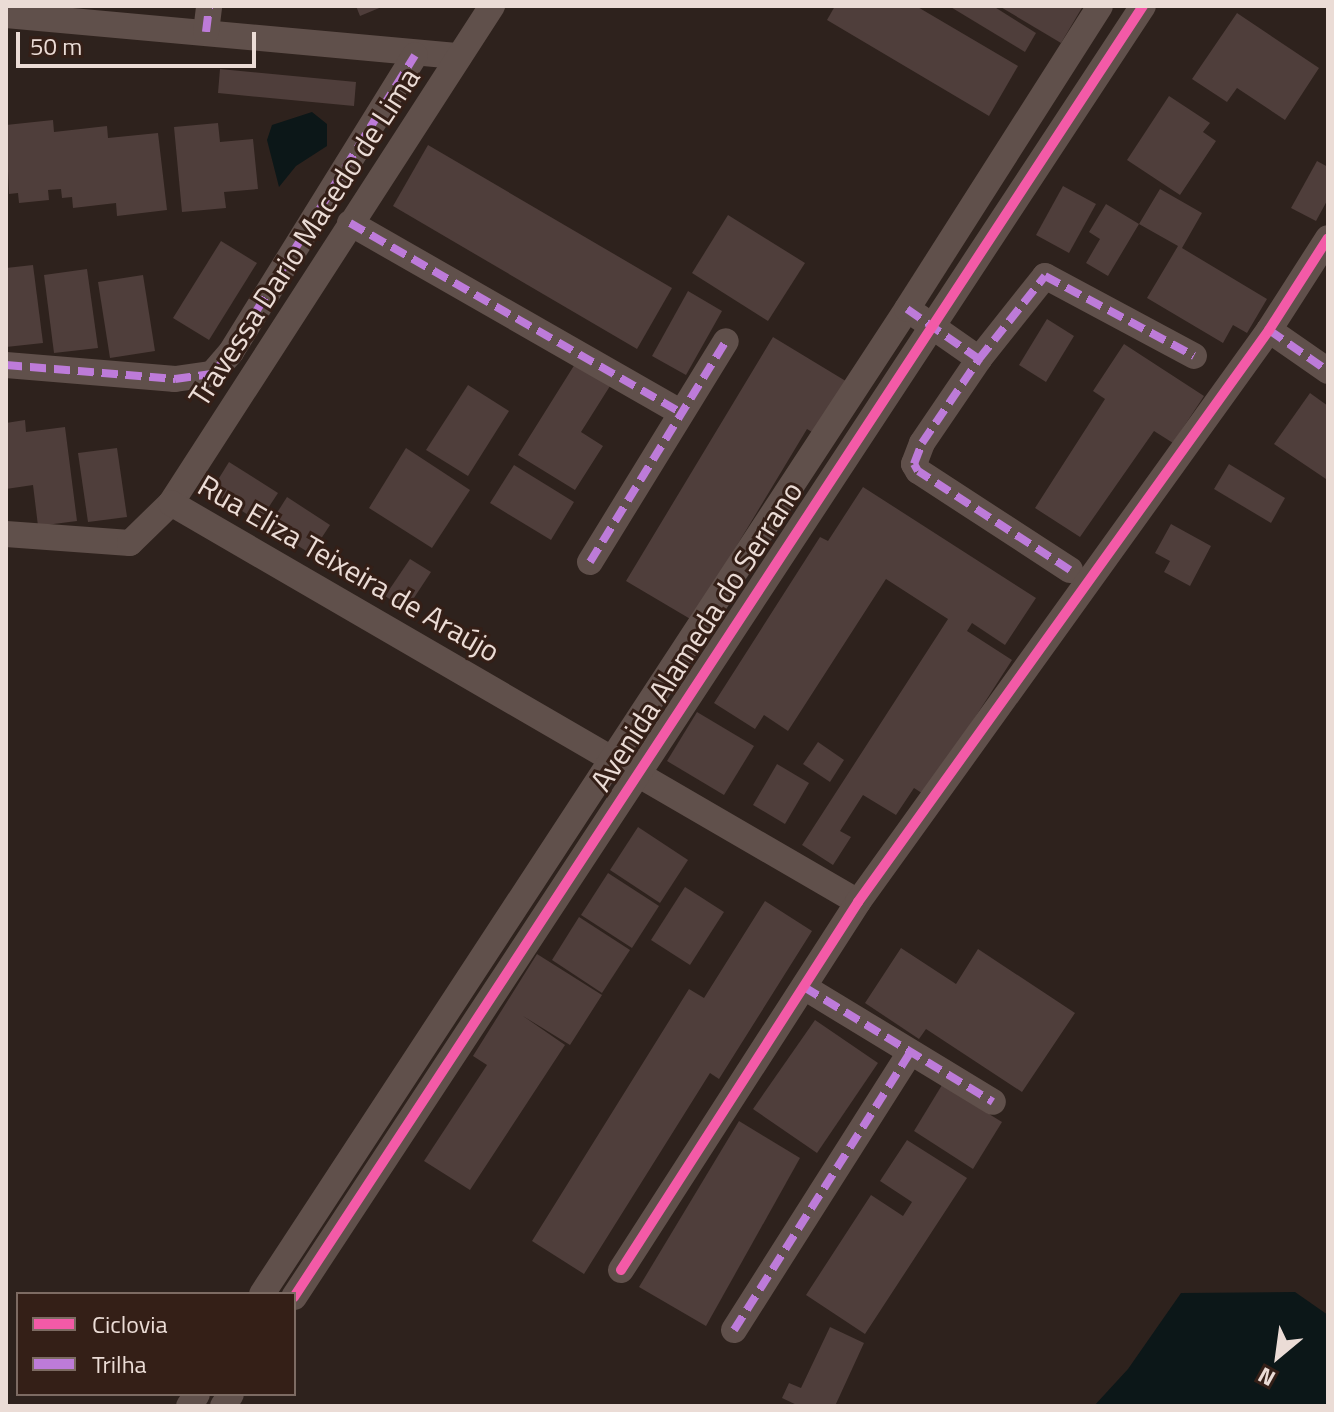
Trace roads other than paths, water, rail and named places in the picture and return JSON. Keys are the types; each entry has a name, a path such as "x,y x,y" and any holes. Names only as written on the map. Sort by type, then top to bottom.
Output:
{"street":[{"path":"206,32 209,6"},
{"name":"Travessa Dario Macedo de Lima","path":"171,503 492,6"},
{"name":"Avenida Alameda do Serrano","path":"263,1292 907,309 1100,6"},
{"name":"Avenida Alameda do Serrano","path":"296,1294 929,324 1143,6"},
{"path":"6,15 206,32 415,55 459,56"},
{"path":"6,365 175,379 212,374 231,352 415,55"},
{"path":"350,223 680,412"},
{"path":"621,1270 858,902 1269,330 1328,238"},
{"path":"1070,570 914,464 979,359 1040,279 1051,276 1194,356"},
{"path":"907,309 979,359"},
{"path":"1269,330 1328,371"},
{"path":"590,562 726,341"},
{"name":"Rua Eliza Teixeira de Araújo","path":"6,534 130,543 171,503 636,770 858,902"},
{"path":"804,987 993,1102"},
{"path":"734,1330 910,1053"}]}
